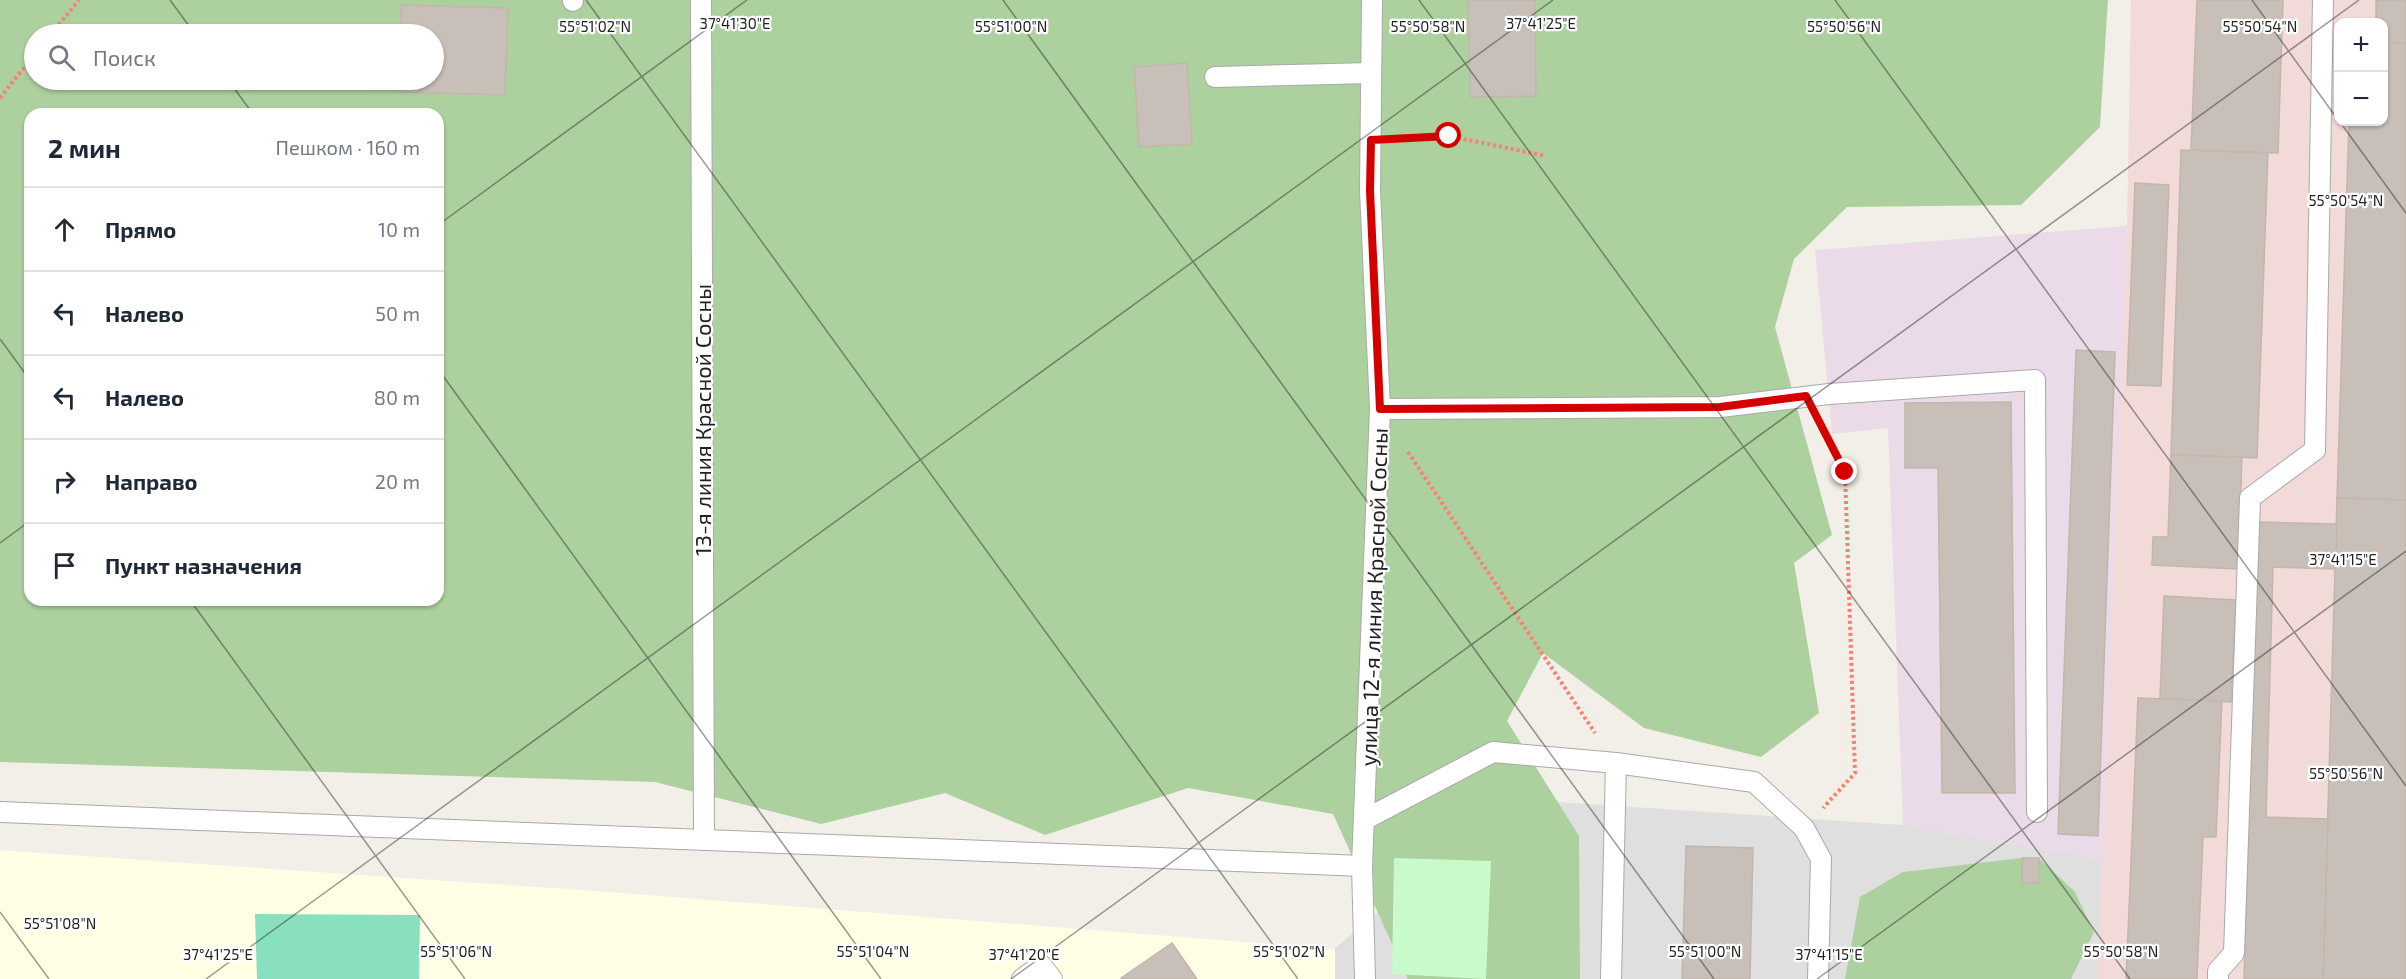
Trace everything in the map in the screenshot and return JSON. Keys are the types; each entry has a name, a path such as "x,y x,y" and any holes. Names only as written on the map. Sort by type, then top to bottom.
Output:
{"lane":[{"name":"13-я линия Красной Сосны","path":"701,0 704,840"},
{"name":"улица 12-я линия Красной Сосны","path":"1365,979 1362,866 1380,409 1370,191 1372,0"},
{"path":"2218,979 2218,971 2234,953 2250,498 2315,450 2324,0"},
{"path":"1215,77 1371,73"},
{"path":"1380,409 1720,407 1806,396 2035,380 2037,812"},
{"path":"1364,820 1493,752 1616,763 1754,782 1804,828 1821,859 1818,979"},
{"path":"1611,979 1616,763"},
{"path":"0,812 1362,866"},
{"path":"1022,979 1041,965 1052,979"}],"path":[{"path":"59,24 79,0"},
{"path":"0,98 24,68"},
{"path":"1371,140 1449,136 1546,156"},
{"path":"1804,828 1855,773 1845,472 1806,396"},
{"path":"1406,448 1616,763"}],"shaded area":[{"path":"2131,0 2406,0 2406,979 2097,979 2127,226"},
{"path":"2127,226 2103,860 1903,825 1888,428 1832,434 1815,250"},
{"path":"1513,799 1903,825 2103,860 2097,979 0,979 0,850 612,892 1334,949"},
{"path":"0,850 612,892 1335,949 1335,979 0,979"}],"green space":[{"path":"0,0 2108,0 2100,127 2021,205 1847,207 1794,259 1775,327 1832,535 1794,563 1819,713 1761,757 1644,728 1543,653 1507,721 1579,836 1580,979 1408,979 1333,814 1188,788 1045,835 945,793 821,824 655,782 0,762"},
{"path":"1394,858 1491,861 1486,979 1392,974"},
{"path":"2039,858 2075,892 2094,932 2071,979 1845,979 1860,897 1903,872"},
{"path":"255,914 420,915 419,979 257,979"}],"building":[{"path":"1468,0 1535,0 1536,96 1470,97"},
{"path":"2197,0 2283,0 2278,153 2191,150"},
{"path":"2376,0 2406,0 2406,43 2388,42 2388,18 2376,18"},
{"path":"401,5 508,8 505,95 399,92 399,90 444,90 444,24 401,24"},
{"path":"2388,42 2406,43 2406,500 2337,498 2349,126 2388,126"},
{"path":"1187,63 1192,144 1139,147 1134,67"},
{"path":"2181,150 2268,153 2257,458 2171,455"},
{"path":"2135,183 2169,185 2161,386 2127,385"},
{"path":"2076,350 2115,352 2098,836 2058,834"},
{"path":"2011,402 2015,793 1942,793 1938,468 1905,468 1905,403"},
{"path":"2171,455 2242,457 2238,569 2152,565 2153,537 2168,537"},
{"path":"2337,498 2406,500 2406,979 2323,979"},
{"path":"2257,522 2337,524 2336,569 2273,567 2266,817 2328,819 2323,979 2244,979"},
{"path":"2164,596 2236,600 2231,702 2160,699"},
{"path":"2138,698 2222,701 2216,837 2203,837 2197,979 2126,979"},
{"path":"1686,846 1753,848 1750,979 1682,979"},
{"path":"2022,858 2039,858 2039,883 2022,883"},
{"path":"1172,943 1197,979 1121,978"}],"route":[{"path":"1449,136 1371,140 1370,191 1380,409 1720,407 1806,396 1845,472"}]}
